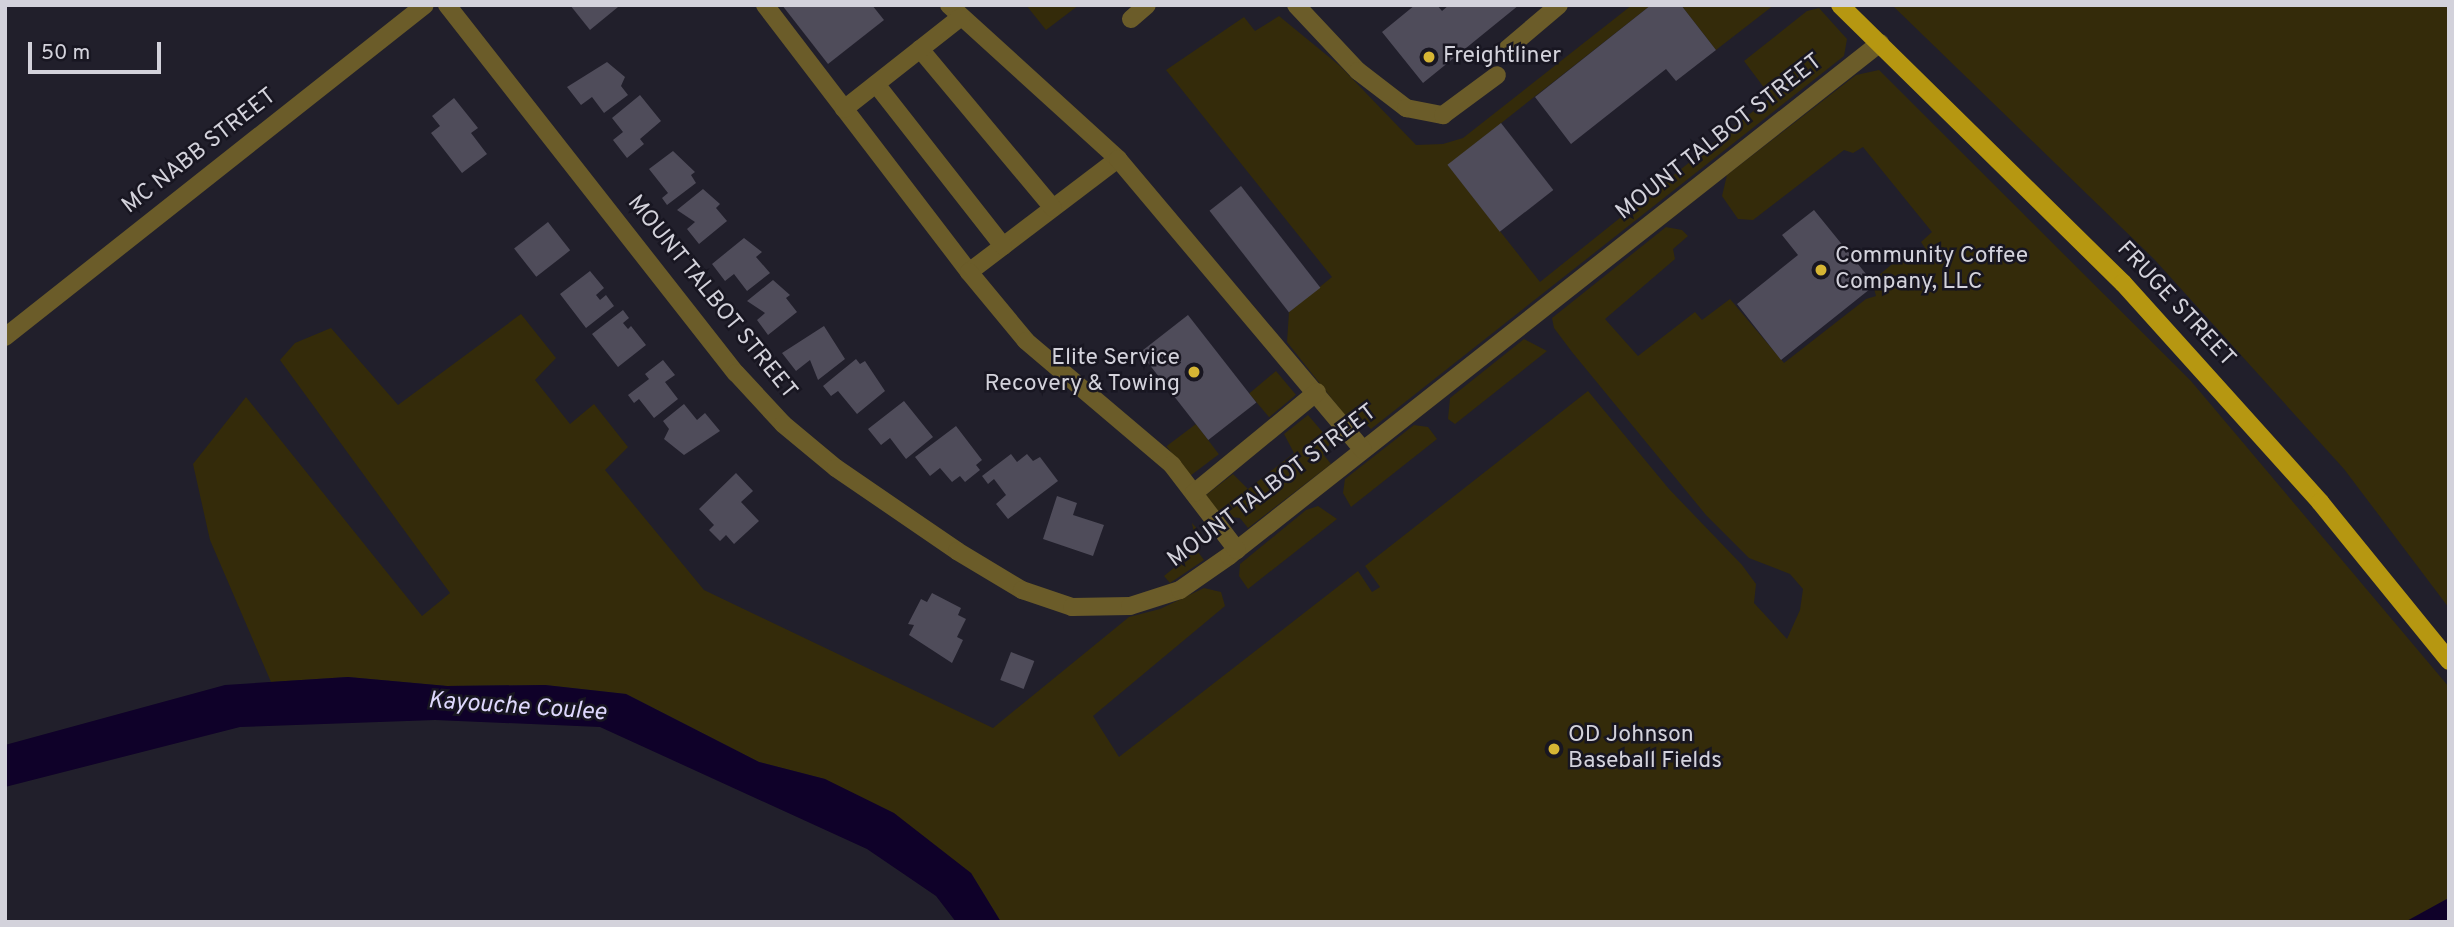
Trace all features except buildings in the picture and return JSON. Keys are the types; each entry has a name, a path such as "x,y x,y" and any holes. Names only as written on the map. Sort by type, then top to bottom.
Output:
{"main road":[{"name":"FRUGE STREET","path":"1840,5 2054,212 2169,334 2320,502 2449,661"}],"street":[{"name":"MC NABB STREET","path":"5,337 425,5"},
{"name":"MOUNT TALBOT STREET","path":"447,5 736,373 783,424 836,468 1022,590 1072,607 1130,606 1180,590 1237,550 1880,43"},
{"path":"765,5 969,272 1026,341 1172,465 1237,550"},
{"path":"1131,19 1147,5"},
{"path":"1296,5 1358,71 1406,108 1443,115 1497,75"},
{"path":"1507,48 1559,5"},
{"path":"844,109 920,50 955,11 1118,159 1317,392 1363,450"},
{"path":"920,50 1054,208"},
{"path":"876,84 1003,246"},
{"path":"969,272 1118,159"},
{"path":"1194,493 1317,392"}],"shaded area":[{"path":"1026,5 1079,5 1046,30"},
{"path":"1632,5 1651,5 1448,165 1540,282 1771,97 1744,61 1807,11 1819,8 1847,39 1844,56 1371,429 1364,422 1351,423 1287,342 1289,312 1332,277 1166,70 1244,17 1255,31 1279,16 1340,66 1416,145 1443,144 1463,138"},
{"path":"1681,5 1774,5 1716,50"},
{"path":"1892,5 2449,5 2449,608 2344,469 2154,259"},
{"path":"1879,70 2191,381 2449,687 2449,898 2405,922 1001,922 971,873 825,779 759,762 626,694 545,685 447,686 348,677 271,682 210,540 193,464 246,397 422,616 450,593 280,360 295,343 331,328 398,405 521,314 556,358 535,380 570,424 594,404 628,447 605,470 704,590 993,728 1129,617 1160,609 1204,588 1221,592 1225,606 1093,716 1119,757 1358,571 1372,592 1380,587 1365,566 1588,391 1669,489 1742,565 1756,584 1754,603 1787,639 1800,610 1803,589 1790,574 1749,558 1706,515 1572,352 1554,328 1552,318 1666,227 1682,230 1688,236 1673,249 1675,259 1605,319 1638,356 1695,312 1702,320 1730,299 1784,363 1866,299 1876,296 1872,281 1903,255 1912,263 1927,251 1921,242 1932,232 1863,147 1853,153 1844,150 1753,220 1738,219 1722,196 1727,175 1856,75"},
{"path":"1524,339 1547,351 1455,424 1448,419 1450,398"},
{"path":"1276,371 1296,395 1269,417 1249,393"},
{"path":"1308,415 1331,442 1323,454 1331,464 1248,528 1240,518 1221,516 1206,495 1233,474 1248,489 1294,453 1284,434"},
{"path":"1196,424 1219,454 1189,477 1166,446"},
{"path":"1414,425 1428,427 1437,439 1351,507 1343,493 1345,479"},
{"path":"1318,506 1337,519 1248,589 1239,576 1240,564 1306,510"},
{"path":"1192,523 1201,533 1198,552 1204,560 1170,583 1164,576 1197,549"}],"water":[{"name":"Kayouche Coulee","path":"348,677 447,686 545,685 626,694 759,762 825,779 894,813 971,873 1001,922 956,922 936,896 867,849 600,727 435,720 240,727 5,787 5,745 225,685"},
{"path":"2449,898 2449,922 2405,922 2445,900"}],"place":[{"name":"Freightliner","path":"1429,57"},
{"name":"Community Coffee Company, LLC","path":"1821,270"},
{"name":"Elite Service Recovery & Towing","path":"1194,372"},
{"name":"OD Johnson Baseball Fields","path":"1554,749"}]}
